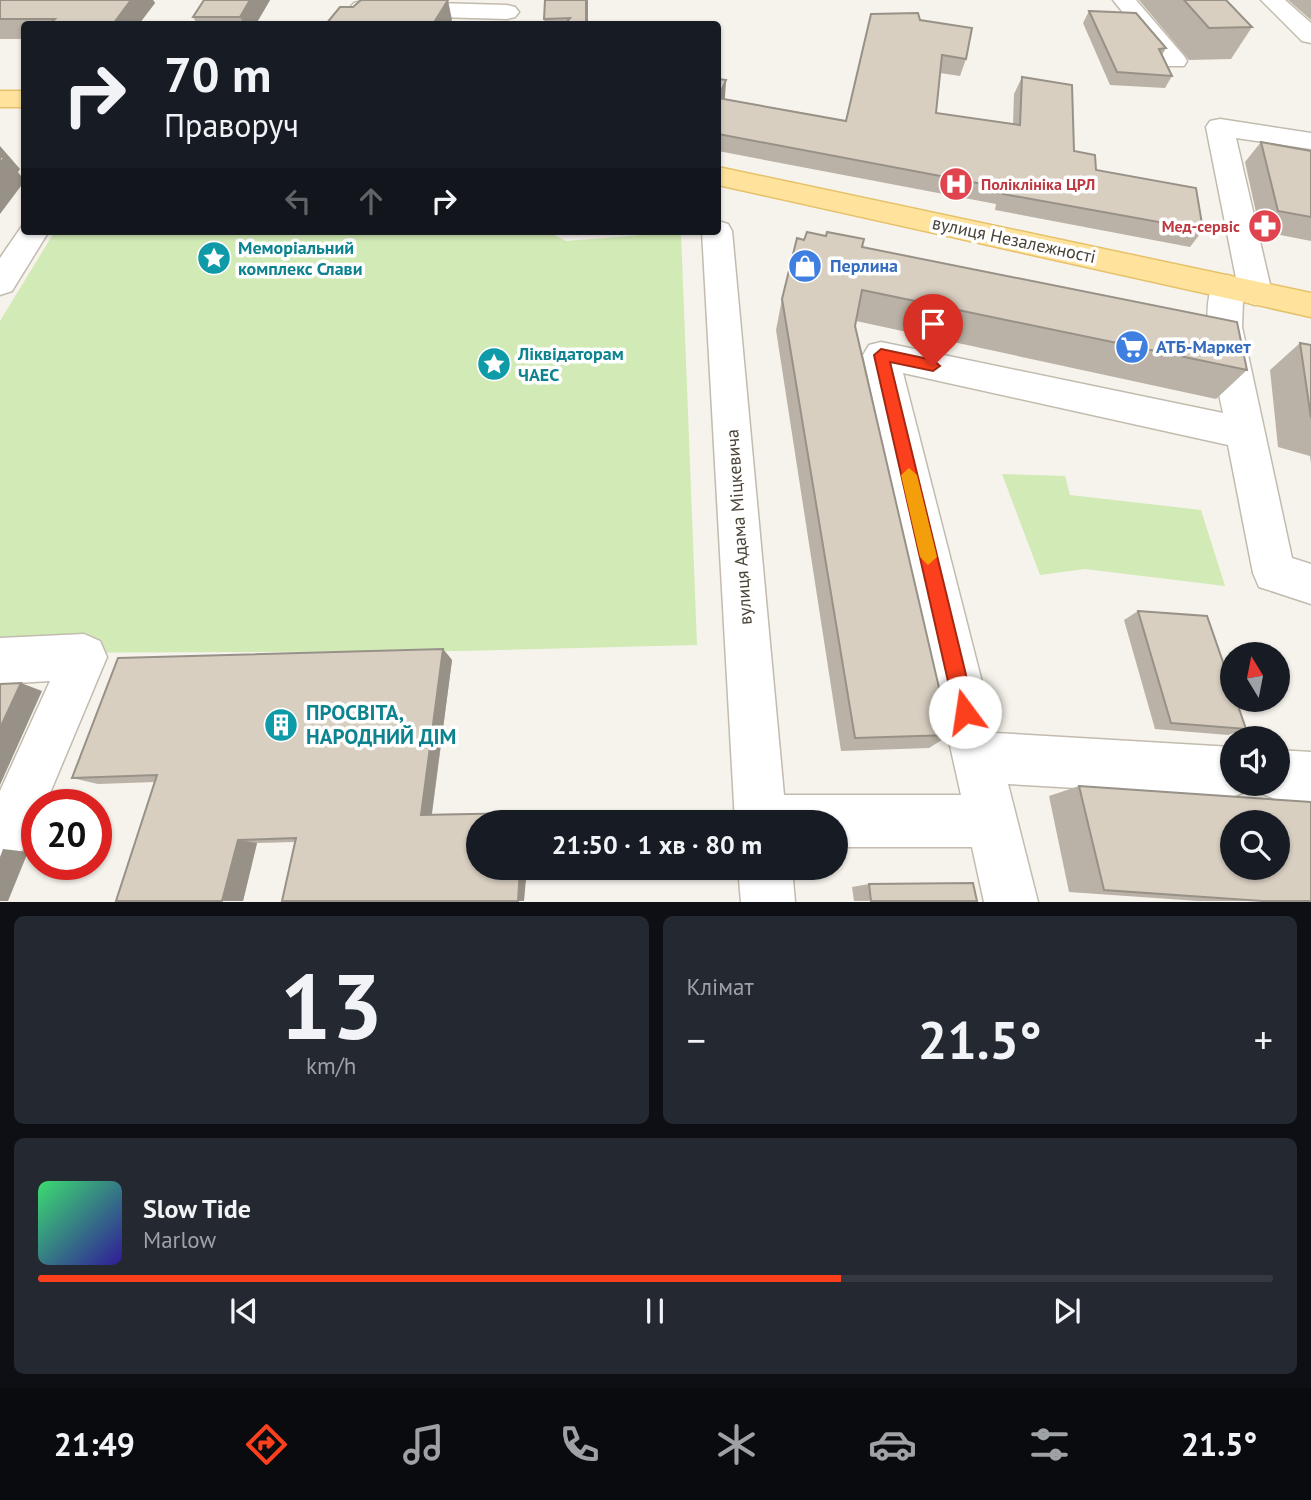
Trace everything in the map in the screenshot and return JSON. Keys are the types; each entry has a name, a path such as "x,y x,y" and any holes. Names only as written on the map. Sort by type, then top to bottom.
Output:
{"main road":[{"path":"0,99 21,99"},
{"name":"вулиця Незалежності","path":"721,177 1311,304"}],"street":[{"path":"1124,0 1175,61"},
{"path":"1272,0 1311,36"},
{"path":"350,21 362,8 507,12"},
{"path":"1311,141 1220,127 1241,290 1226,327 1245,433 1274,573 1311,584"},
{"path":"0,283 31,235"},
{"name":"вулиця Адама Міцкевича","path":"718,235 761,810"},
{"path":"1011,901 881,355 1245,433"},
{"path":"0,661 84,657 5,835"},
{"path":"975,754 1019,761 1220,771"},
{"path":"1290,776 1311,777"},
{"path":"848,831 992,821"},
{"name":"вулиця Адама Міцкевича","path":"766,880 768,901"}],"green space":[{"path":"53,235 555,235 566,241 681,235 697,645 464,651 0,653 0,321"},
{"path":"1002,474 1065,476 1070,495 1201,510 1225,586 1085,569 1040,575"}],"building":[{"path":"0,0 131,0 115,21 0,19"},
{"path":"204,0 250,0 240,17 193,17"},
{"path":"361,0 448,0 435,21 328,21 340,7 353,7"},
{"path":"545,0 586,0 586,21 568,21 570,18 544,19"},
{"path":"1184,0 1226,0 1252,27 1209,28"},
{"path":"1089,11 1136,13 1166,48 1159,49 1172,76 1117,72"},
{"path":"918,13 920,20 972,28 966,59 942,55 936,113 1020,125 1022,77 1072,85 1074,151 1095,155 1096,170 1196,188 1203,230 1003,194 1004,188 721,135 721,99 846,121 871,14"},
{"path":"1261,142 1311,151 1311,217 1278,211"},
{"path":"807,232 826,236 827,232 864,239 862,247 1237,322 1247,370 862,290 855,326 950,735 855,738 782,299 797,238 804,240"},
{"path":"1300,343 1311,345 1311,418"},
{"path":"1138,611 1207,616 1220,653 1220,712 1240,712 1245,726 1171,723"},
{"name":"ПРОСВІТА, НАРОДНИЙ ДІМ","path":"443,649 421,815 466,814 466,880 519,880 518,901 282,901 296,838 238,840 222,901 116,901 157,775 72,778 118,658"},
{"path":"21,683 0,728 0,684"},
{"path":"1079,786 1311,802 1311,901 1262,901 1104,890"},
{"path":"973,883 977,901 871,901 869,884"}],"slow traffic":[{"path":"909,475 928,557"}],"place":[{"name":"Поліклініка ЦРЛ","path":"956,184"},
{"name":"Мед-сервіс","path":"1265,226"},
{"name":"Меморіальний комплекс Слави","path":"214,258"},
{"name":"Перлина","path":"805,266"},
{"name":"АТБ-Маркет","path":"1132,347"},
{"name":"Ліквідаторам ЧАЕС","path":"494,364"},
{"name":"ПРОСВІТА, НАРОДНИЙ ДІМ","path":"281,725"}],"route":[{"path":"933,366 881,355 965,712"}]}
